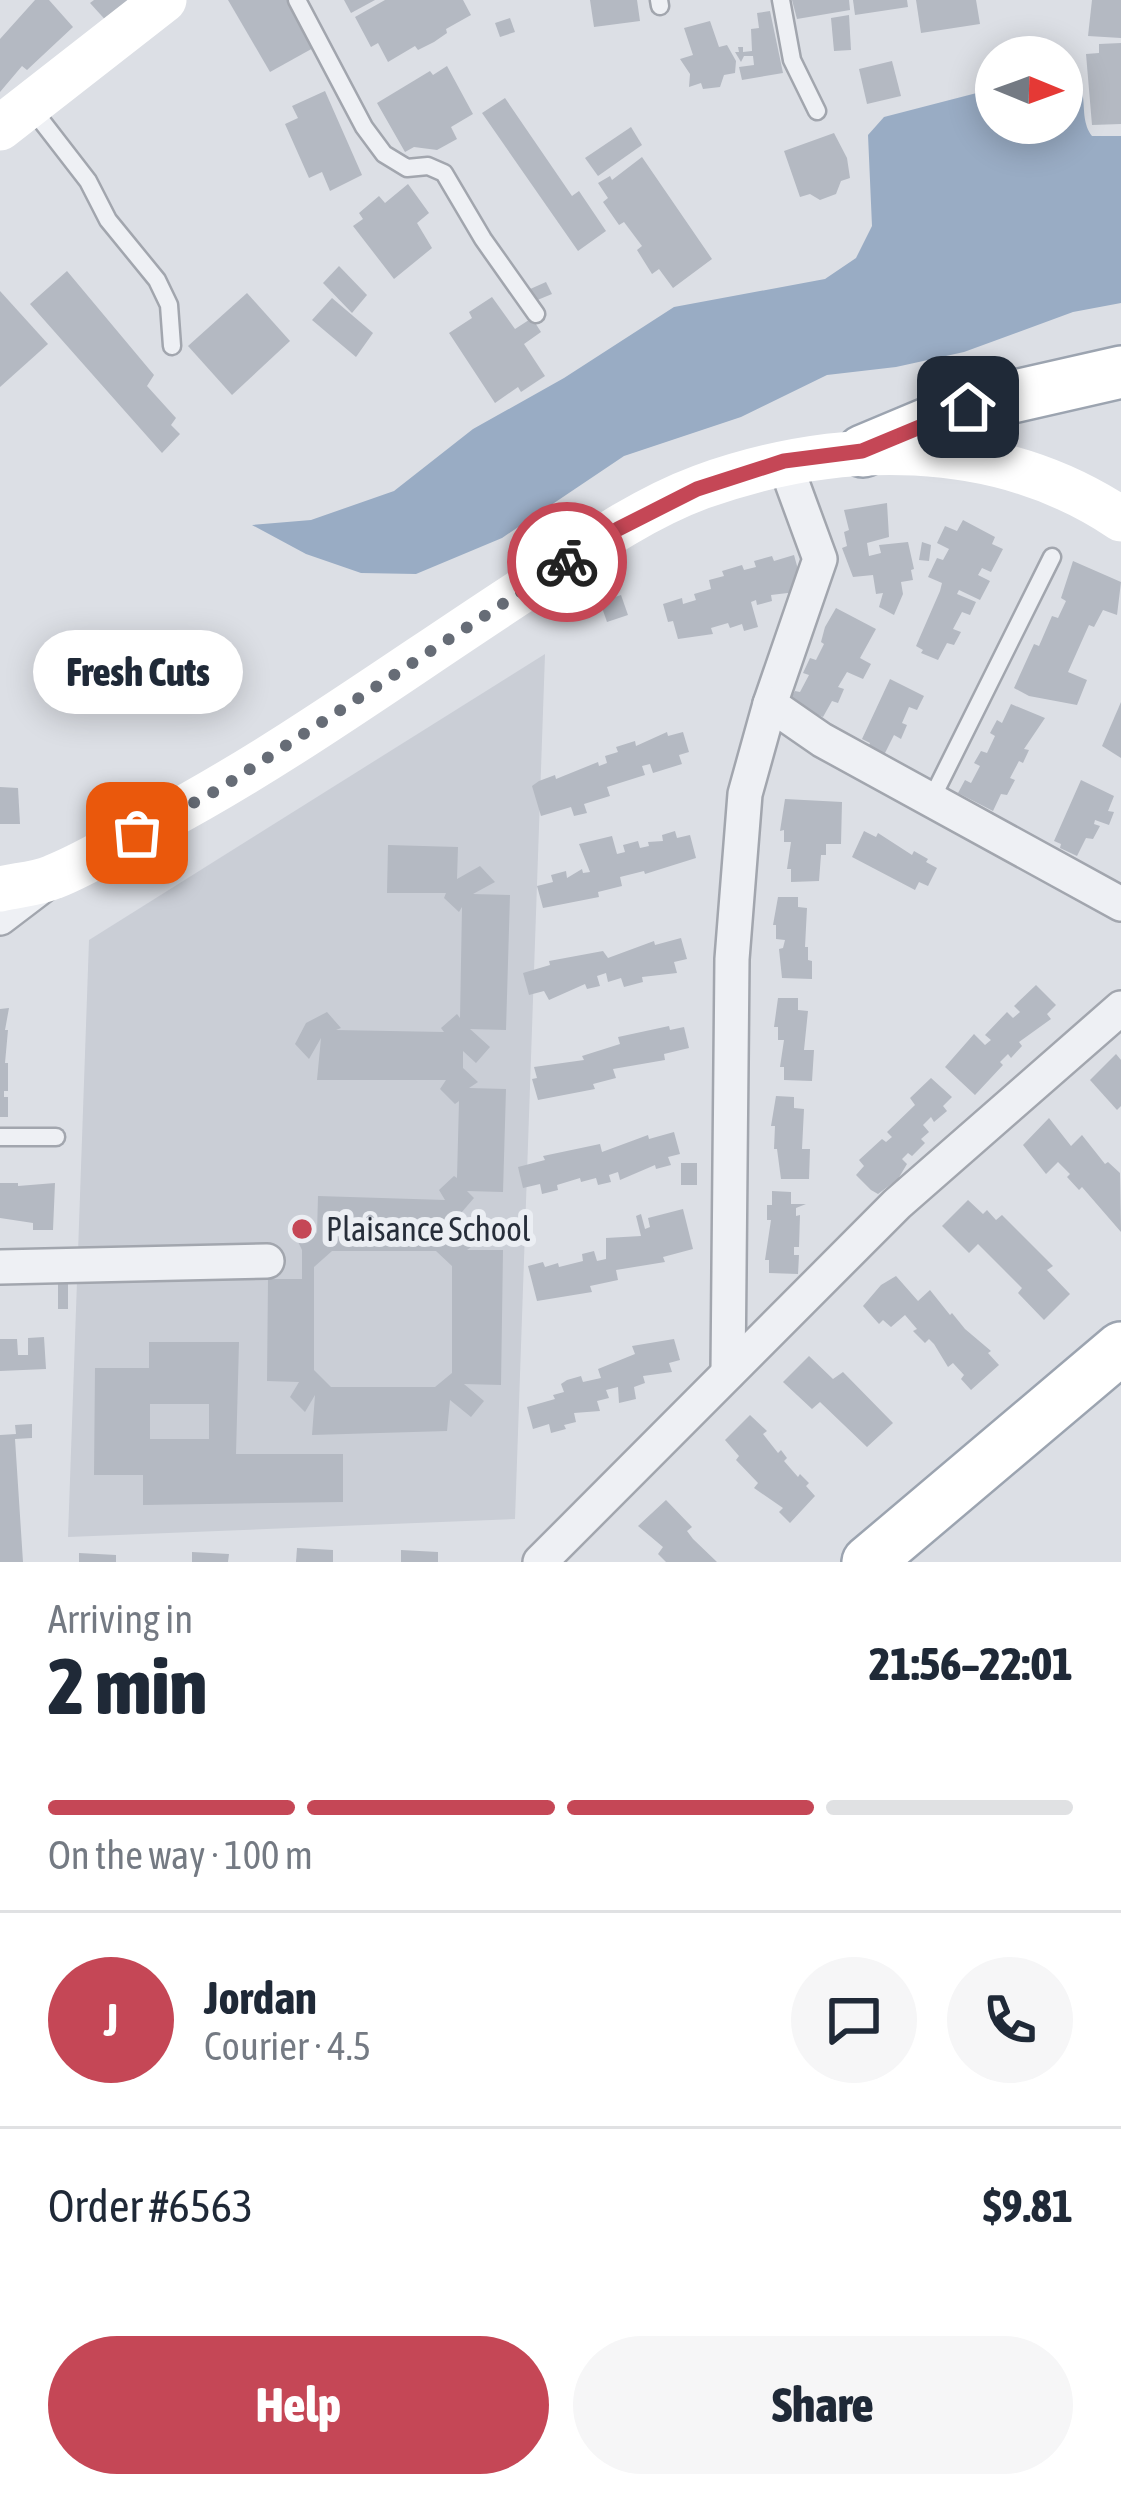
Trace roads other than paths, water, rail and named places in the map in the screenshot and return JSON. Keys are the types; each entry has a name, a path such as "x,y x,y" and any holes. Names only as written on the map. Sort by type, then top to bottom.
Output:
{"main road":[{"path":"15,116 164,0"},
{"path":"862,451 968,407 1121,372"},
{"path":"0,889 52,878 221,788 618,529 697,489 784,461 862,451 934,453 997,464 1121,519"},
{"path":"868,1562 1121,1348"}],"street":[{"path":"728,1373 732,959 745,794 820,559 784,461"},
{"path":"770,704 822,740 1121,904"},
{"path":"0,918 52,878"},
{"path":"540,1562 897,1204 1121,1008"},
{"path":"0,1267 267,1261"}],"lane":[{"path":"297,0 364,128 384,154 407,168 428,166 444,173 536,314"},
{"path":"782,0 792,61 817,111"},
{"path":"15,116 88,181 108,220 157,280 169,305 172,346"},
{"path":"931,800 1052,557"},
{"path":"0,1137 56,1137"}],"water":[{"path":"975,93 975,144 1083,144 1083,100 1092,136 1121,136 1121,303 1073,312 964,352 827,375 741,417 624,456 502,538 416,574 361,573 306,554 252,525 311,520 394,491 473,429 564,378 674,307 825,279 856,258 872,226 868,135 884,117"}],"place":[{"name":"Fresh Cuts","path":"137,833"},
{"name":"Plaisance School","path":"302,1229"}]}
